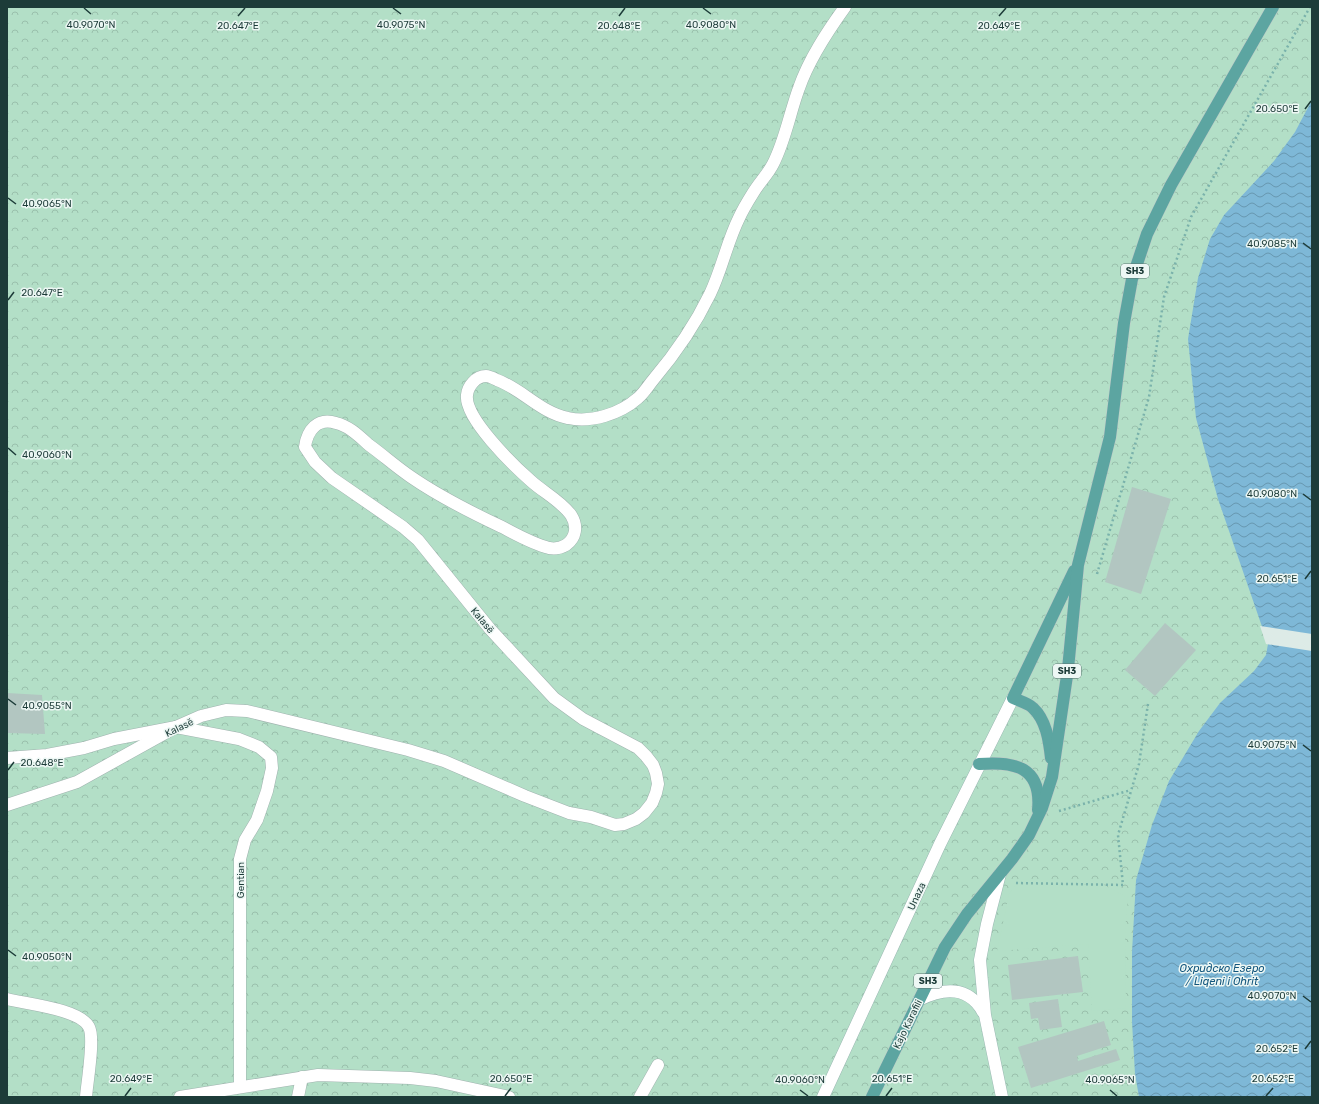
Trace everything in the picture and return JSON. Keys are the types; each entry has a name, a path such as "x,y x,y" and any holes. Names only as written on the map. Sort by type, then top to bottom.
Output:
{"main road":[{"name":"SH3","path":"1000,874 1029,835 1042,808 1052,777 1068,669 1078,564 1110,437 1124,323 1132,279 1147,234 1171,185 1274,7"},
{"path":"1052,777 1049,743 1043,721 1032,707 1013,698 1078,564"},
{"path":"979,764 1010,764 1026,771 1034,779 1039,797 1037,818"},
{"name":"Kajo Karafili","path":"872,1097 945,947 967,914 1000,874"}],"street":[{"name":"Kalasë","path":"7,805 76,782 176,727 201,716 226,710 247,711 408,750 444,762 569,813 591,817 615,825 624,824 636,819 644,813 652,803 658,784 653,765 646,756 638,748 583,719 554,698 490,629 418,540 403,527 332,478 315,462 305,447 306,437 313,427 324,422 333,422 344,426 408,475 447,500 528,540 552,549 563,548 573,538 576,528 571,516 560,504 531,481 496,446 479,426 469,408 466,396 470,387 475,379 485,376 501,381 545,409 566,418 578,419 596,418 616,412 638,398 672,357 689,331 710,293 740,216 752,193 773,165 786,130 800,84 823,39 845,7"},
{"name":"Unaza","path":"824,1097 940,844 1013,698"},
{"path":"7,758 46,755 84,748 114,739 176,727"},
{"name":"Gentian","path":"176,727 239,739 259,747 271,756 272,768 267,791 257,820 245,840 240,859 240,1087"},
{"path":"1000,874 987,924 980,960 985,1015 1002,1097"},
{"path":"918,1000 937,992 961,992 970,996 979,1004 985,1015"},
{"path":"7,999 69,1012 82,1019 90,1027 92,1038 86,1097"},
{"path":"640,1097 658,1065"},
{"path":"180,1097 302,1077 326,1075 410,1078 436,1081 509,1097"},
{"path":"298,1097 302,1077"}],"path":[{"path":"1096,577 1149,397 1164,297 1191,217 1310,7"},
{"path":"1011,883 1123,886 1118,835 1139,764 1148,704"},
{"path":"1053,813 1131,790"}],"green space":[{"path":"7,7 1312,7 1312,1097 7,1097"},
{"path":"1017,883 1104,885 1128,898 1125,930 1126,1008 1092,1011 1088,944 997,951 1009,894"}],"water":[{"name":"Охридско Езеро / Liqeni i Ohrit","path":"1312,100 1312,1097 1139,1097 1135,1074 1132,1022 1132,952 1136,880 1152,825 1169,781 1199,731 1220,703 1254,671 1266,655 1268,644 1218,499 1196,418 1188,339 1198,278 1210,239 1224,215 1274,161 1295,132"}],"pier":[{"path":"1260,626 1312,634 1312,651 1266,644"}],"building":[{"path":"1132,487 1171,499 1141,594 1105,582"},
{"path":"1165,623 1196,650 1155,696 1125,670"},
{"path":"7,693 42,695 45,734 7,733"},
{"path":"1078,956 1083,992 1012,1000 1008,965"},
{"path":"1058,999 1062,1027 1040,1030 1038,1018 1031,1019 1029,1003"},
{"path":"1104,1021 1111,1045 1077,1056 1078,1061 1116,1049 1120,1060 1031,1088 1018,1047"}]}
